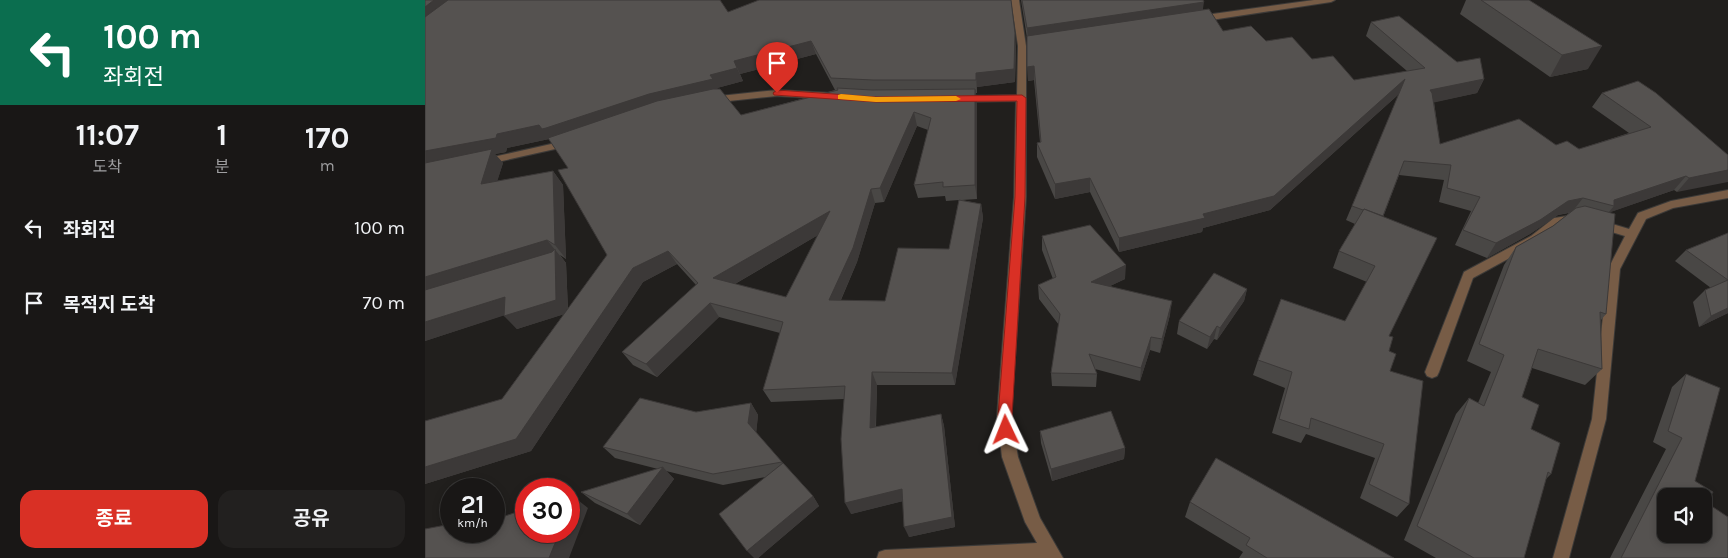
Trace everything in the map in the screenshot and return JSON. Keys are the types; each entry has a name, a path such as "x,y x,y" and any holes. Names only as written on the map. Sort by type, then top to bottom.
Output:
{"street":[{"path":"1015,0 1027,45 1022,98 1020,197 1004,416 1010,457 1033,522 1053,554"},
{"path":"1186,20 1331,0"},
{"path":"699,102 719,98 777,93 846,97"},
{"path":"944,99 1022,98"},
{"path":"477,164 576,141"},
{"path":"1561,558 1599,419 1614,270 1642,216 1671,205 1728,194"},
{"path":"1432,372 1468,276 1535,239 1558,221 1572,218 1632,234"},
{"path":"885,558 1053,554"}],"building":[{"path":"425,0 434,0 425,7"},
{"path":"448,0 720,0 728,12 759,0 1011,0 1015,33 1014,69 976,73 976,80 831,78 811,41 734,61 737,68 710,75 713,79 649,94 546,128 542,129 539,125 497,134 496,138 425,151 425,17"},
{"path":"1022,0 1203,0 1204,2 1027,28"},
{"path":"1481,0 1529,0 1602,46 1562,55"},
{"path":"1209,9 1223,31 1251,26 1266,41 1292,37 1312,59 1333,56 1354,80 1425,68 1371,22 1399,16 1457,62 1480,58 1484,79 1430,90 1440,144 1519,119 1556,145 1567,141 1579,149 1651,127 1602,93 1638,81 1656,93 1728,155 1728,170 1689,178 1686,176 1614,200 1614,206 1583,198 1568,201 1540,220 1496,243 1463,230 1480,197 1447,188 1451,165 1404,161 1383,216 1352,206 1405,79 1274,196 1203,214 1205,218 1119,238 1090,178 1055,184 1037,143 1041,142 1034,66 1027,67 1027,36"},
{"path":"837,88 872,90 975,89 975,185 943,187 943,182 914,185 931,118 914,112 880,188 871,189 853,248 829,300 885,301 898,248 949,249 959,200 981,204 952,373 872,372 870,428 941,414 952,517 904,527 902,489 845,503 841,439 845,386 763,390 783,322 710,303 646,364 622,352 698,283 668,251 633,268 516,439 425,467 425,421 502,399 607,255 558,170 568,168 548,138 657,101 713,89 720,89 741,115 838,90","holes":["830,211 786,297 713,278"]},
{"path":"492,149 481,184 553,171 555,245 547,240 425,277 425,163"},
{"path":"1585,206 1615,214 1606,314 1600,312 1602,369 1538,349 1522,397 1539,405 1531,429 1560,443 1551,474 1548,472 1524,558 1474,558 1417,526 1469,398 1484,406 1504,355 1479,344 1516,247 1553,226 1576,208"},
{"path":"1364,209 1437,238 1389,336 1393,337 1389,351 1396,354 1390,371 1423,381 1409,504 1369,484 1384,444 1311,418 1309,429 1279,419 1292,372 1258,360 1281,299 1345,321 1375,266 1339,251"},
{"path":"1090,225 1126,265 1091,282 1172,301 1162,339 1151,337 1141,368 1089,354 1097,374 1051,373 1060,314 1038,285 1056,277 1042,236"},
{"path":"1728,233 1728,280 1686,250"},
{"path":"555,249 556,300 504,316 505,297 425,322 425,290 552,252"},
{"path":"1214,273 1247,289 1220,328 1217,326 1210,337 1179,321"},
{"path":"1728,280 1728,308 1711,316 1705,290"},
{"path":"1686,374 1720,388 1695,481 1706,488 1657,488 1657,543 1712,543 1712,506 1728,517 1728,558 1621,558 1682,438 1668,431"},
{"path":"640,398 696,412 751,403 748,423 782,462 713,474 603,447"},
{"path":"1111,411 1125,448 1051,469 1040,431"},
{"path":"1216,458 1394,558 1267,558 1246,545 1250,538 1190,502"},
{"path":"783,463 813,496 747,551 719,514"},
{"path":"663,467 627,514 581,492"},
{"path":"515,513 515,543 555,543 549,558 425,558 425,529 440,526 440,543 505,543 505,516"}],"slow traffic":[{"path":"841,97 956,99"}],"route":[{"path":"777,93 876,99 1022,98 1020,197 1004,416 1006,430"}]}
